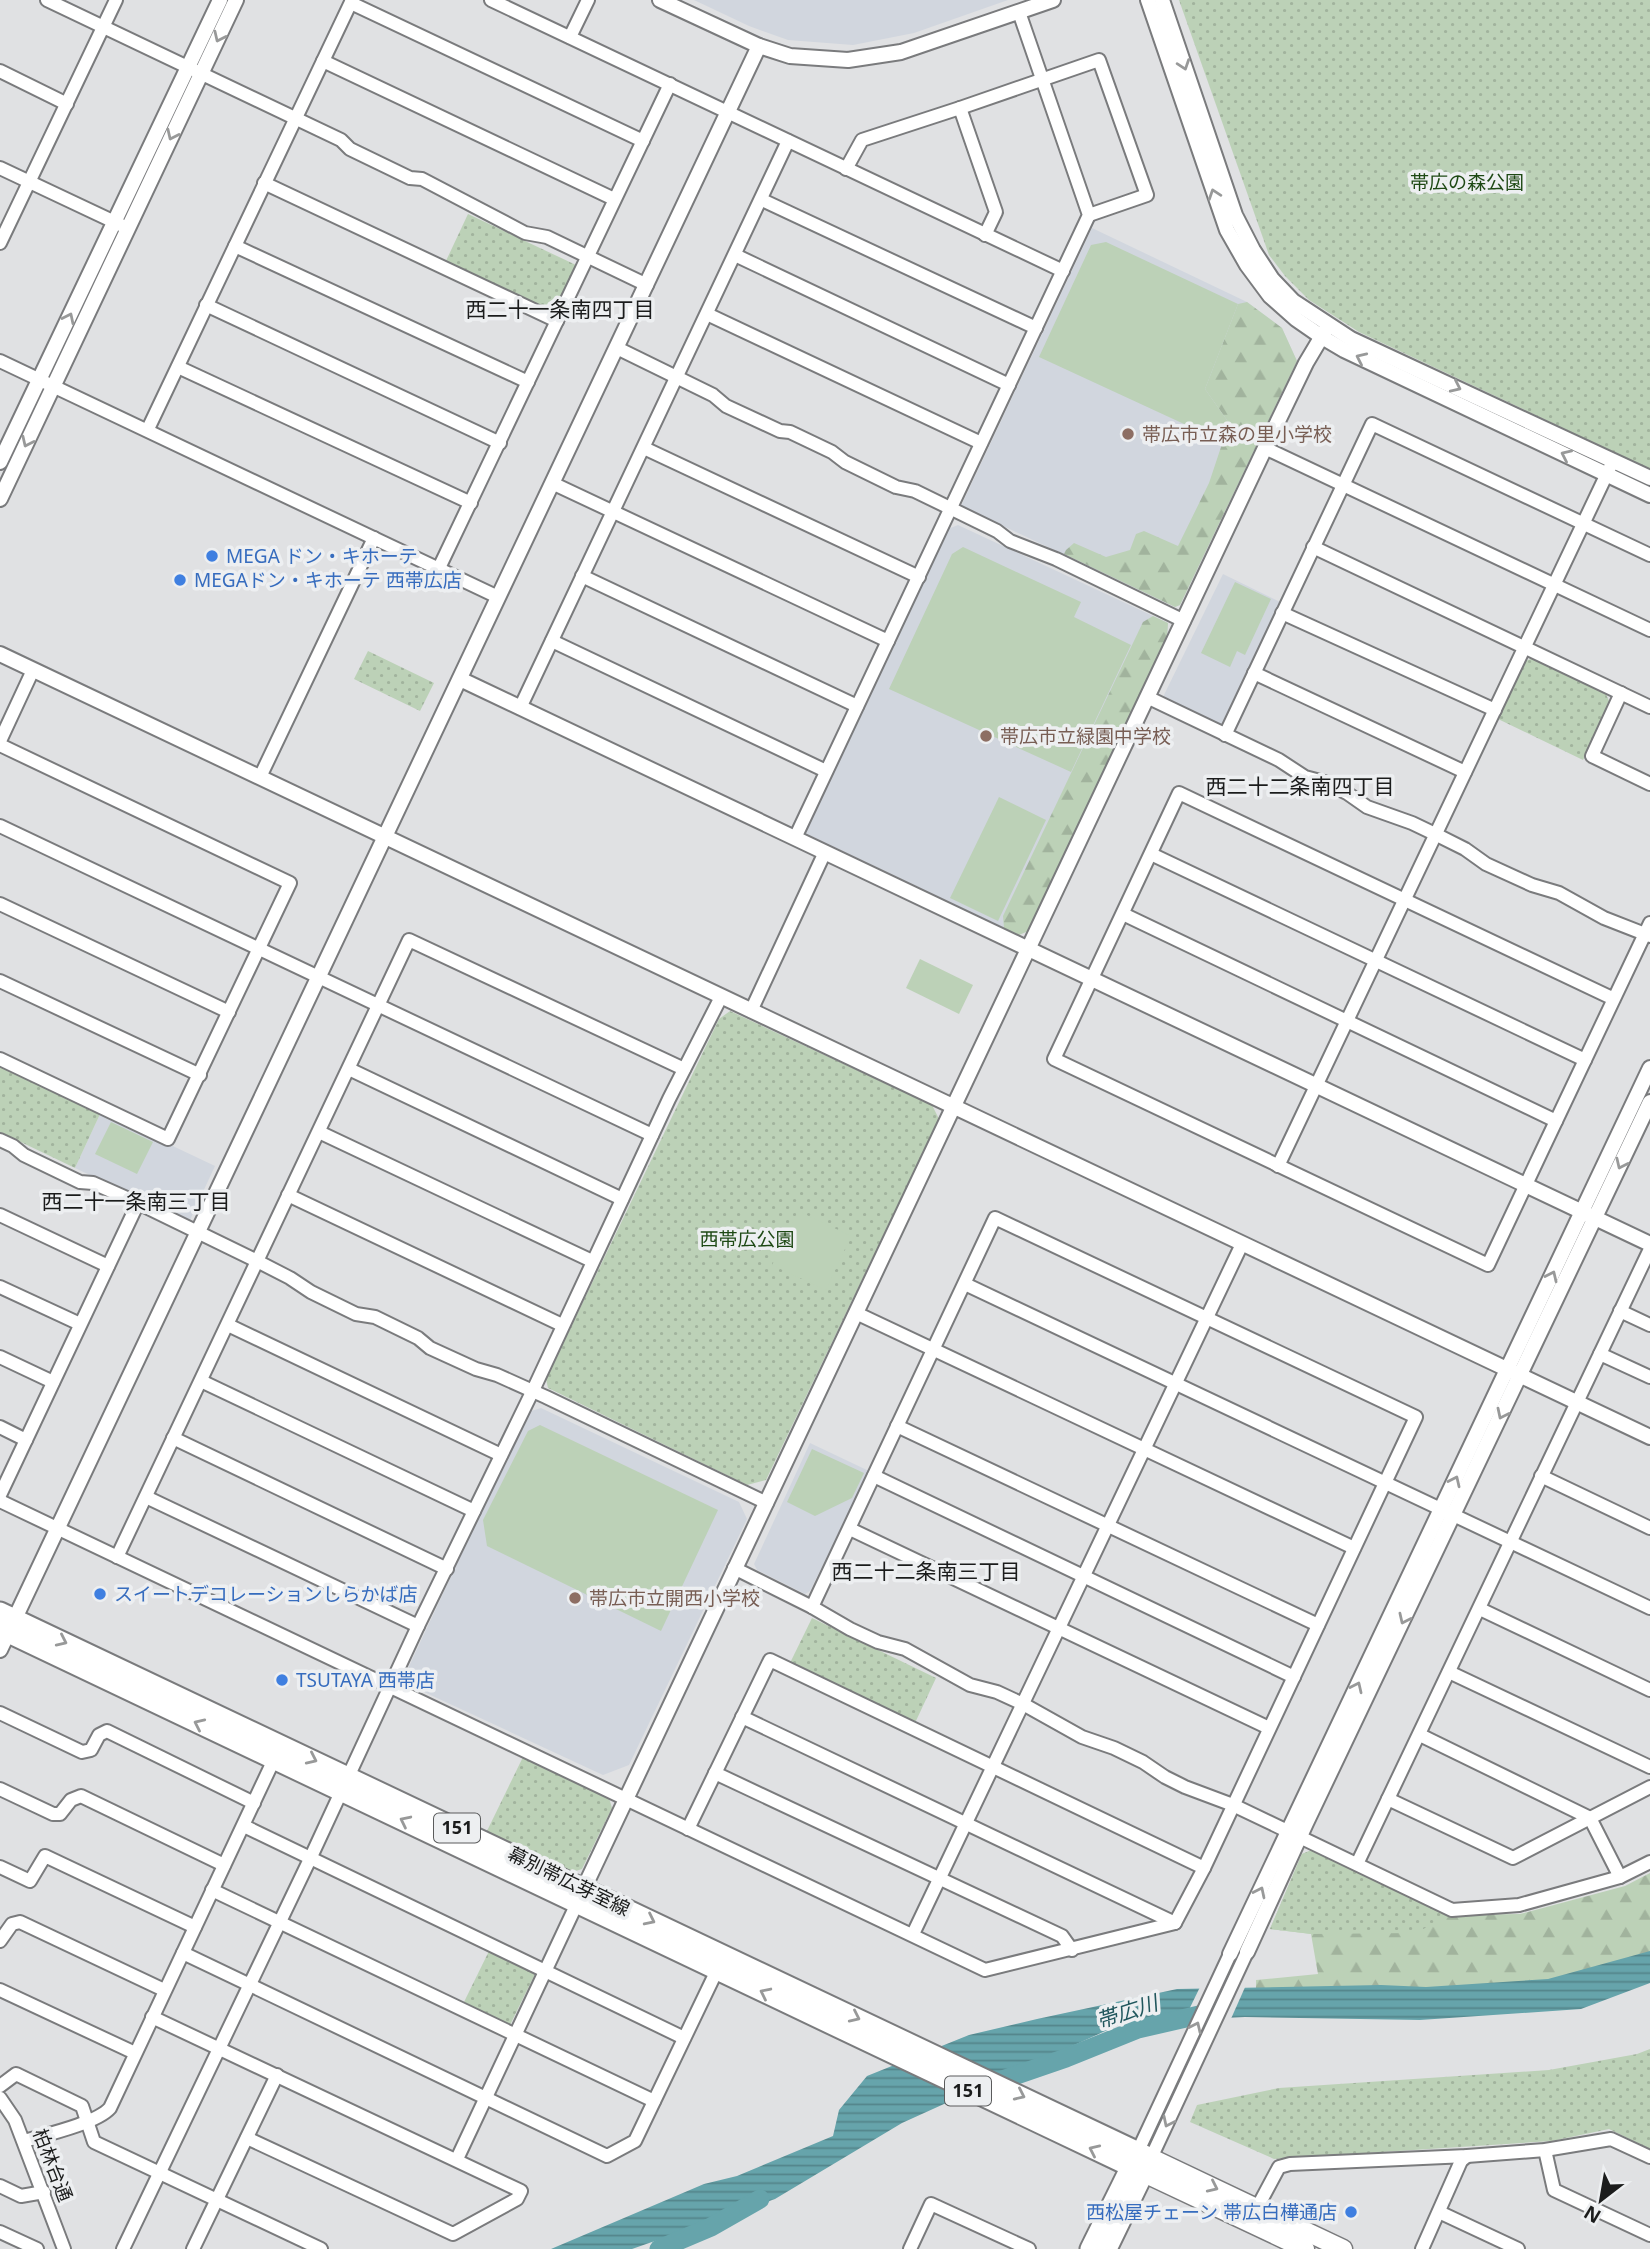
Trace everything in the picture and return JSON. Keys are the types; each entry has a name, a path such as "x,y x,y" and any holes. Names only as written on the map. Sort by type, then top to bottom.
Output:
{"main road":[{"name":"幕別帯広芽室線","path":"5,1629 345,1783 721,1962 914,2045 1064,2116 1141,2162"},
{"name":"幕別帯広芽室線","path":"721,1962 892,2055 1044,2126 1141,2162"},
{"path":"1141,2162 1257,2208 1343,2249"},
{"path":"1090,2249 1141,2162"},
{"path":"1107,2249 1141,2162"},
{"path":"1141,2162 1305,2249"}],"street":[{"path":"47,0 296,117 341,140 349,149 410,177 422,179 525,233 547,237 647,285"},
{"path":"0,243 116,0"},
{"path":"0,499 128,229 195,70 220,0"},
{"path":"0,462 114,222 195,70 236,0"},
{"path":"491,0 1063,271"},
{"path":"570,37 588,0"},
{"path":"660,0 759,46 790,56 848,60 901,52 1053,0"},
{"path":"1148,0 1227,230 1247,265 1270,296 1296,319 1351,339 1609,467 1650,495"},
{"path":"1162,0 1236,215 1253,250 1272,279 1325,331"},
{"path":"148,429 351,1 643,141"},
{"path":"794,838 1089,215 1019,12"},
{"path":"5,1629 57,1528 759,46"},
{"path":"846,169 862,139 1099,60 1147,195 1089,215"},
{"path":"323,61 614,200"},
{"path":"0,71 67,104"},
{"path":"439,568 670,85"},
{"path":"960,108 996,212 985,234"},
{"path":"520,708 788,141"},
{"path":"0,168 128,229"},
{"path":"264,183 556,321"},
{"path":"762,200 1036,328"},
{"path":"235,246 528,382"},
{"path":"735,255 1009,385"},
{"path":"206,305 500,443"},
{"path":"707,314 981,443"},
{"path":"457,2159 1265,448 1306,363 1325,331"},
{"path":"617,348 713,395 736,411 832,452 845,462 896,487 915,491 997,531 1010,541 1056,559 1184,621"},
{"path":"0,361 498,597"},
{"path":"178,366 471,503"},
{"path":"1225,735 1372,424 1650,555"},
{"path":"644,448 919,577"},
{"path":"1265,448 1650,630"},
{"path":"1609,467 1650,478"},
{"path":"1278,1166 1609,467"},
{"path":"552,483 888,640"},
{"path":"260,777 374,538"},
{"path":"1313,547 1650,707"},
{"path":"582,576 857,706"},
{"path":"1282,612 1495,710"},
{"path":"551,641 827,771"},
{"path":"0,654 1650,1437"},
{"path":"0,1059 168,1139 290,883 0,743 33,670"},
{"path":"1254,673 1465,772"},
{"path":"460,679 1650,1244"},
{"path":"1621,693 1592,756 1650,784"},
{"path":"1147,697 1279,760 1305,777 1347,793 1367,807 1435,834 1465,849 1486,864 1532,885 1559,893 1604,918 1648,931 1488,1265 1054,1059 1179,793 1614,999"},
{"path":"0,826 652,1135"},
{"path":"751,1011 825,852"},
{"path":"1151,854 1585,1060"},
{"path":"0,904 229,1012"},
{"path":"1123,914 1556,1121"},
{"path":"117,1557 409,940 684,1069"},
{"path":"0,981 200,1075"},
{"path":"123,2249 652,1135 721,997"},
{"path":"1141,2162 1167,2088 1230,1954 1294,1835 1514,1373 1589,1214 1650,1068"},
{"path":"349,1069 622,1199"},
{"path":"1589,1214 1650,1102"},
{"path":"320,1132 592,1261"},
{"path":"0,1140 24,1155 80,1182 93,1184 138,1203 257,1261 356,1314 375,1317 418,1338 430,1348 476,1369 497,1375 766,1503"},
{"path":"288,1195 562,1325"},
{"path":"0,1495 138,1203"},
{"path":"0,1214 108,1266"},
{"path":"0,1501 985,1970 1175,1923 1204,1868 1416,1418 995,1218 812,1607"},
{"path":"913,1934 1242,1244"},
{"path":"1357,1864 1650,1249"},
{"path":"965,1284 1650,1608"},
{"path":"0,1287 80,1324"},
{"path":"1620,1311 1650,1325"},
{"path":"856,1313 1354,1548"},
{"path":"228,1325 501,1455"},
{"path":"1600,1354 1650,1377"},
{"path":"0,1357 54,1382"},
{"path":"201,1381 474,1511"},
{"path":"897,1426 1318,1625"},
{"path":"0,1427 26,1440"},
{"path":"173,1438 447,1569"},
{"path":"874,1476 1294,1677"},
{"path":"1541,1476 1650,1528"},
{"path":"146,1497 418,1626"},
{"path":"850,1529 1269,1728"},
{"path":"734,1569 850,1629 878,1642 905,1649 970,1685 996,1692 1023,1704 1082,1737 1143,1762 1185,1787 1233,1805 1452,1910 1519,1905 1620,1877 1650,1862"},
{"path":"1480,1609 1650,1690"},
{"path":"688,1829 770,1660 1204,1868"},
{"path":"1449,1672 1650,1767"},
{"path":"0,1713 82,1752 91,1750 99,1735 107,1731 254,1803"},
{"path":"742,1717 1175,1923"},
{"path":"1420,1735 1590,1818 1620,1877"},
{"path":"24,2141 88,2121 105,2114 110,2108 278,1752"},
{"path":"716,1773 1062,1936 1072,1950"},
{"path":"1388,1799 1513,1858 1650,1787"},
{"path":"0,1789 53,1814 60,1814 71,1800 81,1796 224,1865"},
{"path":"244,1826 684,2038"},
{"path":"1141,2162 1186,2087 1247,1952 1294,1835"},
{"path":"0,1867 30,1881 45,1856 195,1927"},
{"path":"212,1890 654,2101"},
{"path":"0,1941 12,1924 20,1922 164,1990"},
{"path":"183,1953 607,2156 635,2141 721,1962"},
{"path":"0,1990 135,2053"},
{"path":"152,2017 522,2191 517,2199 453,2234 247,2138"},
{"path":"0,2086 16,2074 82,2106 94,2142 321,2249"},
{"path":"193,2249 277,2075"},
{"name":"柏林台通","path":"0,2098 15,2120 24,2141 64,2249"},
{"path":"1257,2208 1279,2166 1290,2164 1545,2150 1611,2139 1650,2157"},
{"path":"1545,2150 1554,2190 1650,2235"},
{"path":"1422,2249 1461,2161 1467,2156"},
{"path":"0,2186 21,2196 44,2192"},
{"path":"910,2249 931,2204 1029,2249"},
{"path":"1439,2212 1518,2249"},
{"path":"0,2232 37,2249"}],"shaded area":[{"path":"694,0 1008,0 914,33 853,45 788,40 749,26"},
{"name":"帯広市立森の里小学校","path":"1092,228 1247,302 1282,328 1297,361 1180,605 1175,607 961,506"},
{"name":"帯広市立緑園中学校","path":"958,525 1168,623 1167,639 1019,935 805,833 948,529"},
{"path":"1223,574 1280,602 1221,725 1163,697"},
{"path":"101,1112 215,1166 189,1222 75,1168"},
{"name":"帯広市立開西小学校","path":"541,1408 739,1502 747,1519 629,1765 603,1775 409,1685 404,1677 528,1412"},
{"path":"810,1443 869,1471 810,1591 805,1594 757,1570 754,1564"}],"green space":[{"name":"帯広の森公園","path":"1179,0 1650,0 1650,469 1359,332 1309,300 1269,255"},
{"path":"468,214 576,265 553,314 445,263"},
{"path":"1106,242 1238,304 1205,389 1229,423 1223,442 1039,357 1091,245"},
{"path":"1247,302 1282,328 1297,361 1180,605 1175,607 1064,554 1074,543 1106,557 1130,550 1136,534 1144,531 1178,546 1209,483 1229,423 1205,389 1238,304"},
{"path":"963,547 1081,602 1074,617 1131,645 1071,772 889,689 952,554"},
{"path":"1235,582 1271,599 1245,655 1237,651 1230,667 1201,653"},
{"path":"1153,616 1168,623 1167,639 1031,930 1019,935 1004,928 1003,916 1143,622"},
{"path":"368,651 434,683 420,711 354,679"},
{"path":"1533,658 1605,692 1610,703 1583,760 1498,719 1523,662"},
{"path":"999,797 1046,820 998,921 950,898"},
{"path":"920,959 973,985 959,1014 906,988"},
{"name":"西帯広公園","path":"730,1011 932,1105 939,1119 766,1480 747,1485 548,1388 546,1379 719,1019"},
{"path":"0,1064 101,1112 75,1168 0,1132"},
{"path":"111,1122 153,1142 137,1174 95,1154"},
{"path":"798,1211 851,1236 826,1290 772,1265"},
{"path":"540,1425 718,1510 661,1631 487,1546 483,1520 528,1431"},
{"path":"812,1449 864,1473 852,1498 815,1516 787,1502"},
{"path":"812,1618 936,1678 915,1723 790,1663"},
{"path":"523,1757 609,1798 612,1808 582,1869 570,1873 486,1833"},
{"path":"1312,1850 1449,1915 1520,1914 1625,1886 1650,1873 1650,1960 1565,1984 1256,1998 1256,1980 1318,1974 1311,1934 1270,1929 1302,1854"},
{"path":"1312,1850 1449,1915 1416,1933 1312,1934 1270,1929 1302,1854"},
{"path":"490,1949 536,1972 510,2025 464,2002"},
{"path":"1650,2049 1650,2149 1609,2129 1552,2141 1274,2159 1190,2122 1197,2105 1279,2088 1549,2070 1637,2054"}],"water":[{"path":"1650,1951 1650,1983 1581,2009 1420,2020 1245,2017 1123,2023 902,2123 775,2199 632,2249 551,2249 704,2184 737,2176 833,2136 839,2110 867,2076 969,2035 1177,1989 1381,1985 1426,1987 1548,1979"}],"pier":[{"path":"1201,1985 1246,1985 1230,2021 1182,2024"}],"waterway":[{"name":"帯広川","path":"982,2087 1138,2029 1199,2015"},
{"name":"帯広川","path":"659,2249 711,2227 760,2199"}],"place":[{"name":"帯広市立森の里小学校","path":"1128,434"},
{"name":"MEGA ドン・キホーテ","path":"212,556"},
{"name":"MEGAドン・キホーテ 西帯広店","path":"180,580"},
{"name":"帯広市立緑園中学校","path":"986,736"},
{"name":"スイートデコレーションしらかば店","path":"100,1594"},
{"name":"帯広市立開西小学校","path":"575,1598"},
{"name":"TSUTAYA 西帯店","path":"282,1680"},
{"name":"西松屋チェーン 帯広白樺通店","path":"1351,2212"}],"district":[{"name":"西二十一条南四丁目","path":"560,310"},
{"name":"西二十二条南四丁目","path":"1300,787"},
{"name":"西二十一条南三丁目","path":"136,1202"},
{"name":"西二十二条南三丁目","path":"926,1572"}]}
